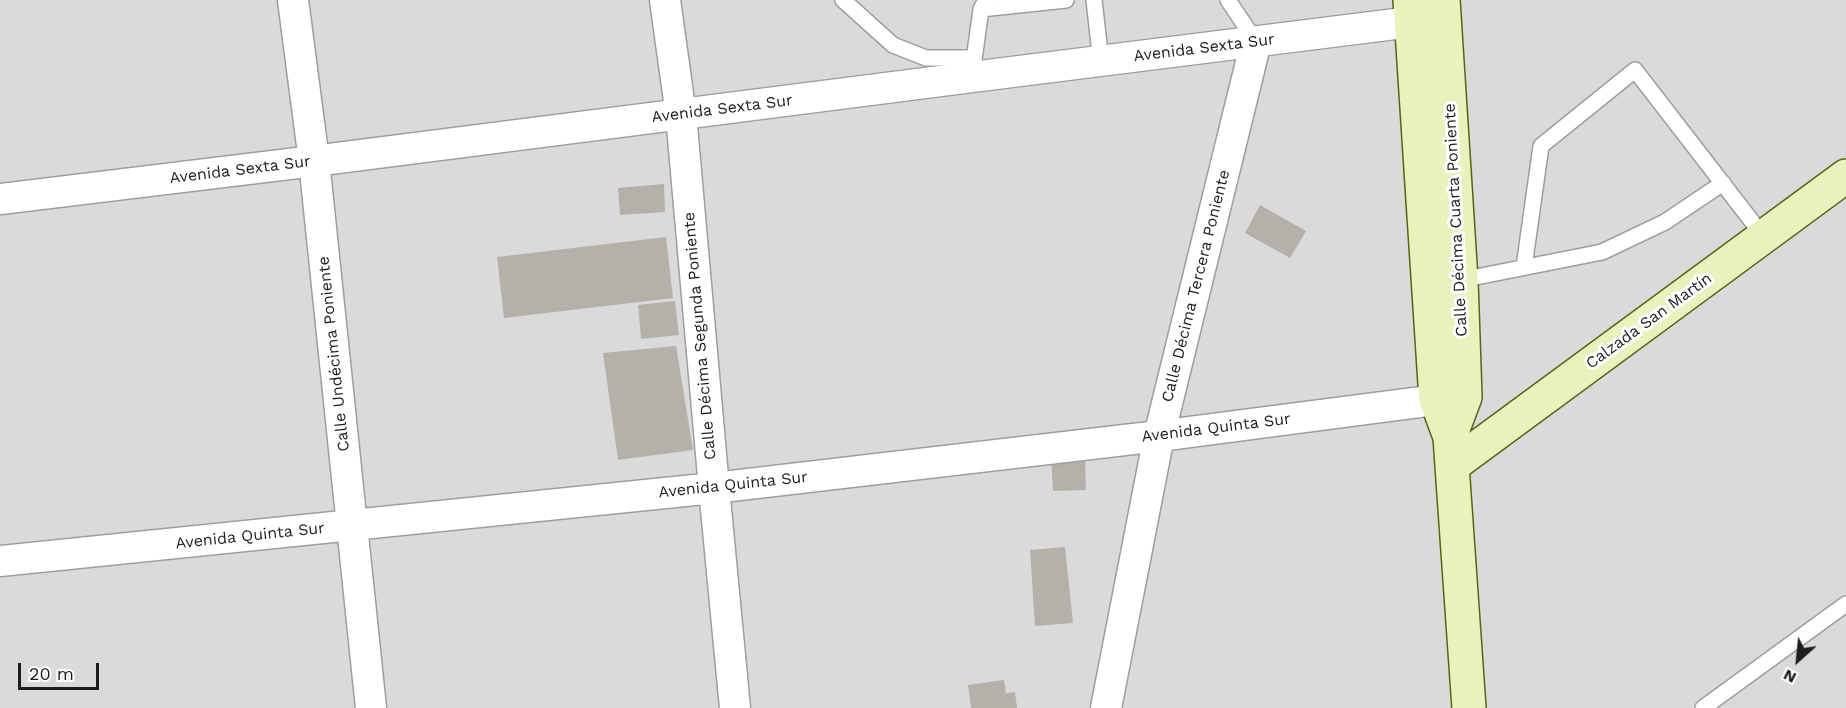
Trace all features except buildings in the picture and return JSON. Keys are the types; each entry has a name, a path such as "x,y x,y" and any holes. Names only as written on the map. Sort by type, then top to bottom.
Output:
{"street":[{"name":"Calle Undécima Poniente","path":"292,0 314,162 371,708"},
{"name":"Calle Décima Segunda Poniente","path":"665,0 681,115 735,708"},
{"name":"Avenida Sexta Sur","path":"0,200 681,115 973,68 1101,62 1256,42 1411,11 1444,9"},
{"name":"Calle Décima Cuarta Poniente","path":"1444,9 1461,280 1450,398"},
{"name":"Calle Décima Cuarta Poniente","path":"1411,11 1450,398 1451,451 1469,708"},
{"name":"Calle Décima Tercera Poniente","path":"1106,708 1159,436 1256,42"},
{"name":"Calzada San Martín","path":"1451,451 1764,237 1846,176"},
{"name":"Avenida Quinta Sur","path":"0,561 714,488 1159,436 1450,398"}],"lane":[{"path":"843,0 893,45 926,58 973,68 984,4 1066,0"},
{"path":"1094,0 1101,62"},
{"path":"1228,0 1256,42"},
{"path":"1524,267 1541,146 1635,70 1764,237"},
{"path":"1461,280 1602,252 1665,222 1723,183"},
{"path":"1703,708 1846,604"}],"shaded area":[{"path":"0,0 1846,0 1846,708 0,708"}]}
